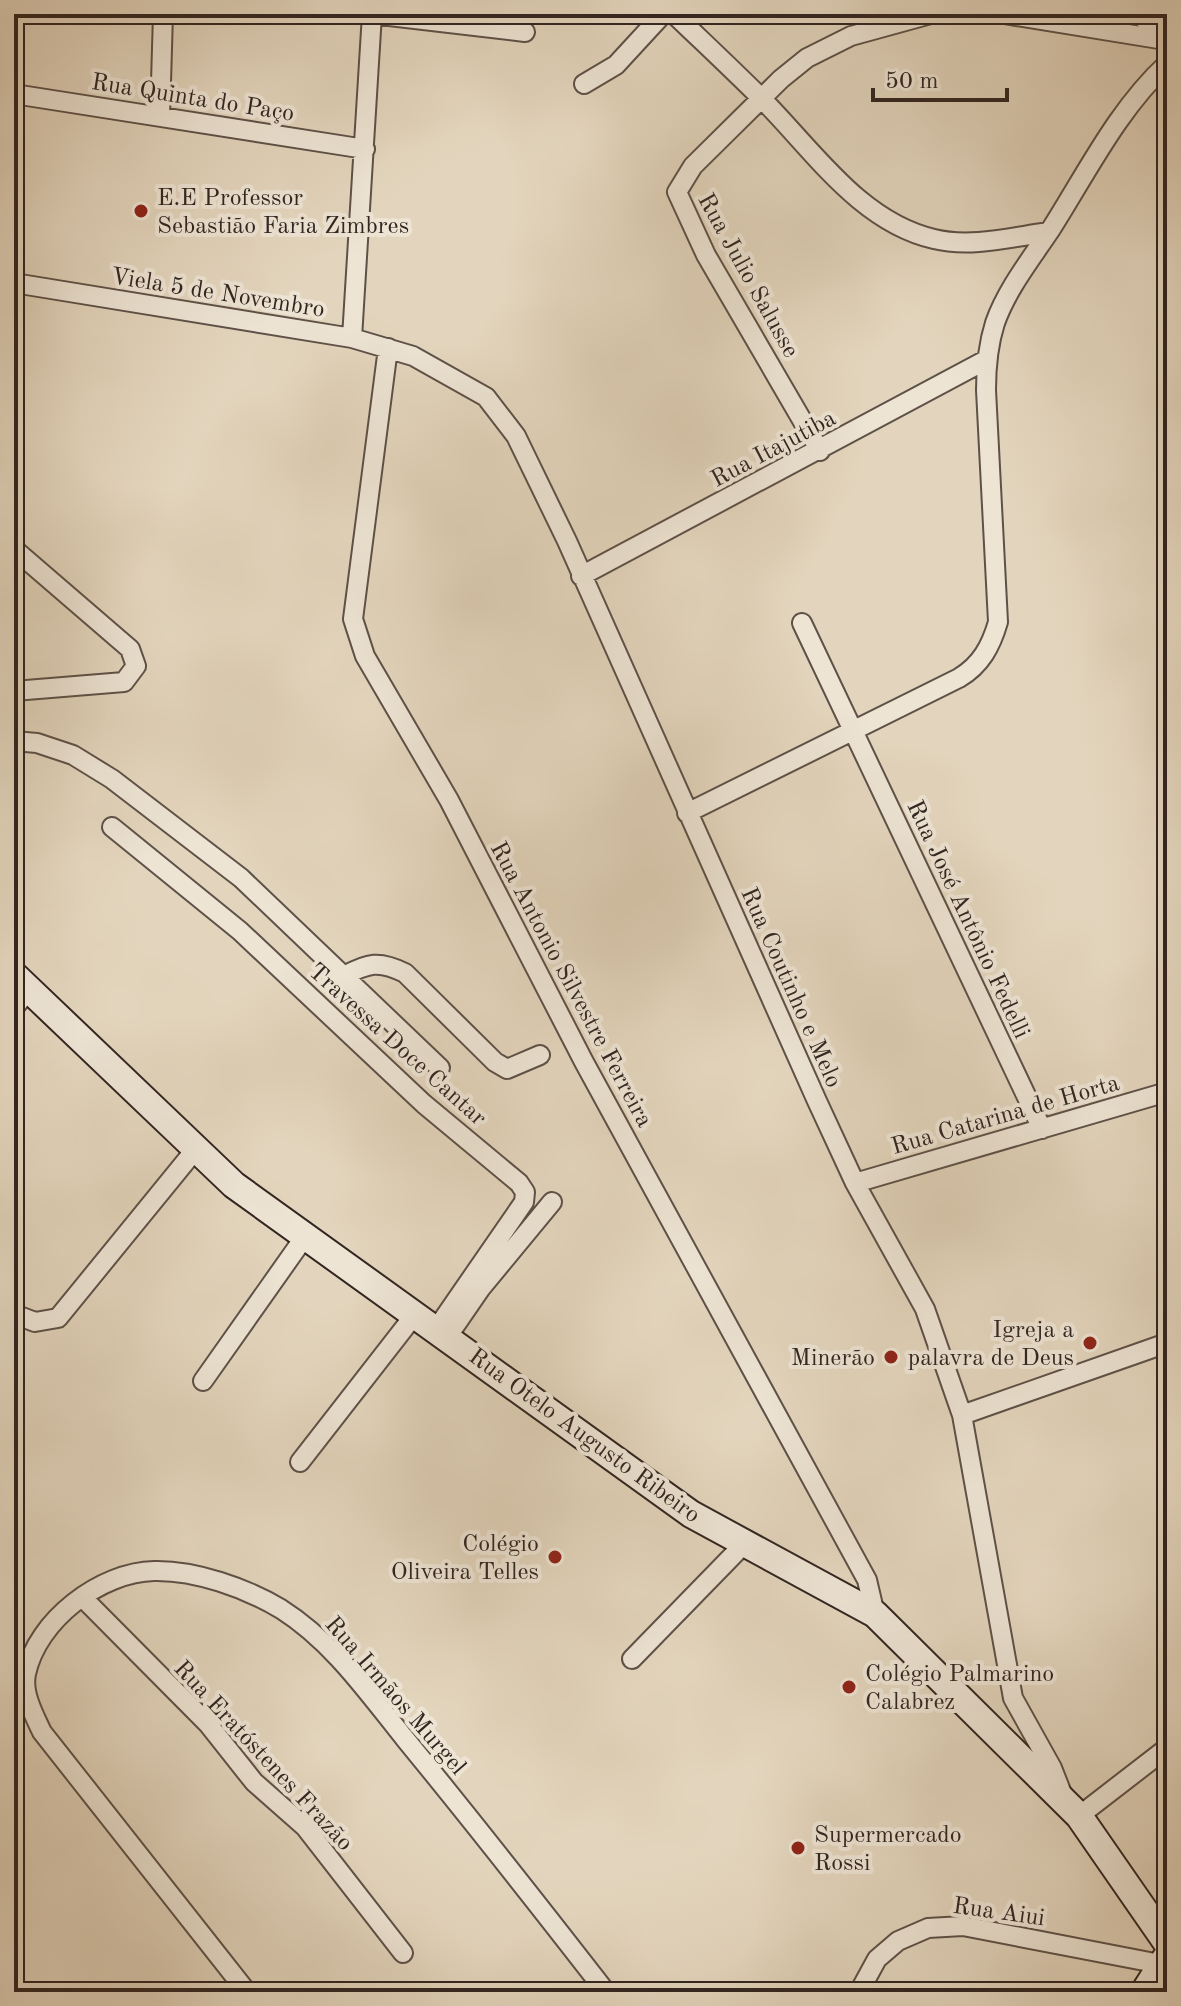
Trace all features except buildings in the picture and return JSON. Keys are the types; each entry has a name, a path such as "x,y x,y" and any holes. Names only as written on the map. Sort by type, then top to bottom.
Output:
{"street":[{"path":"160,116 163,14"},
{"path":"352,338 372,14 525,32"},
{"path":"584,84 616,65 663,14"},
{"path":"674,14 761,98 852,193 883,218 906,231 959,242 1049,232"},
{"name":"Rua Julio Salusse","path":"820,451 706,255 679,201 680,182 761,98 807,58 851,36 931,14"},
{"path":"1004,14 1166,40"},
{"path":"1139,14 1166,40"},
{"path":"687,813 959,678 982,659 993,642 998,622 987,443 986,360 1004,304 1127,112 1148,82 1167,64"},
{"name":"Rua Quinta do Paço","path":"14,94 365,149"},
{"name":"Viela 5 de Novembro","path":"14,283 352,338 413,356"},
{"name":"Rua Antonio Silvestre Ferreira","path":"388,348 353,619 365,656 449,800 584,1062 867,1580 875,1614"},
{"name":"Rua Coutinho e Melo","path":"413,356 486,397 516,436 855,1183 925,1309 962,1415 1013,1698 1072,1808"},
{"name":"Rua Itajutiba","path":"581,576 986,360"},
{"path":"14,549 130,649 136,666 124,682 14,691"},
{"name":"Rua José Antônio Fedelli","path":"802,623 1042,1129"},
{"path":"14,741 37,743 73,755 112,779 241,878 440,1068"},
{"name":"Travessa Doce Cantar","path":"112,827 240,931 424,1104 519,1183 525,1192 524,1202 433,1325"},
{"path":"344,976 369,962 387,964 405,973 495,1062 507,1069 540,1055"},
{"name":"Rua Otelo Augusto Ribeiro","path":"19,991 234,1185 433,1325 650,1486 745,1543 875,1614 1072,1808 1165,1954"},
{"name":"Rua Catarina de Horta","path":"855,1183 1167,1092"},
{"path":"14,1314 47,1323 67,1309 195,1150"},
{"path":"300,1462 433,1325 481,1288 552,1202"},
{"path":"203,1381 306,1235"},
{"path":"962,1415 1167,1343"},
{"path":"632,1659 745,1543"},
{"name":"Rua Irmãos Murgel","path":"247,1992 51,1745 29,1702 25,1676 38,1648 60,1616 113,1577 154,1571 195,1575 278,1607 310,1629 337,1656 441,1782 606,1992"},
{"name":"Rua Eratóstenes Frazão","path":"82,1597 208,1724 254,1782 305,1827 403,1953"},
{"path":"990,1729 1009,1717 1013,1698"},
{"path":"1072,1808 1167,1748"},
{"name":"Rua Aiui","path":"859,1992 877,1959 898,1941 928,1928 963,1926 1165,1954"},
{"path":"1144,1992 1165,1954"}],"place":[{"name":"E.E Professor Sebastião Faria Zimbres","path":"141,211"},
{"name":"Igreja a palavra de Deus","path":"1090,1343"},
{"name":"Minerão","path":"891,1357"},
{"name":"Colégio Oliveira Telles","path":"555,1557"},
{"name":"Colégio Palmarino Calabrez","path":"849,1687"},
{"name":"Supermercado Rossi","path":"798,1848"}]}
